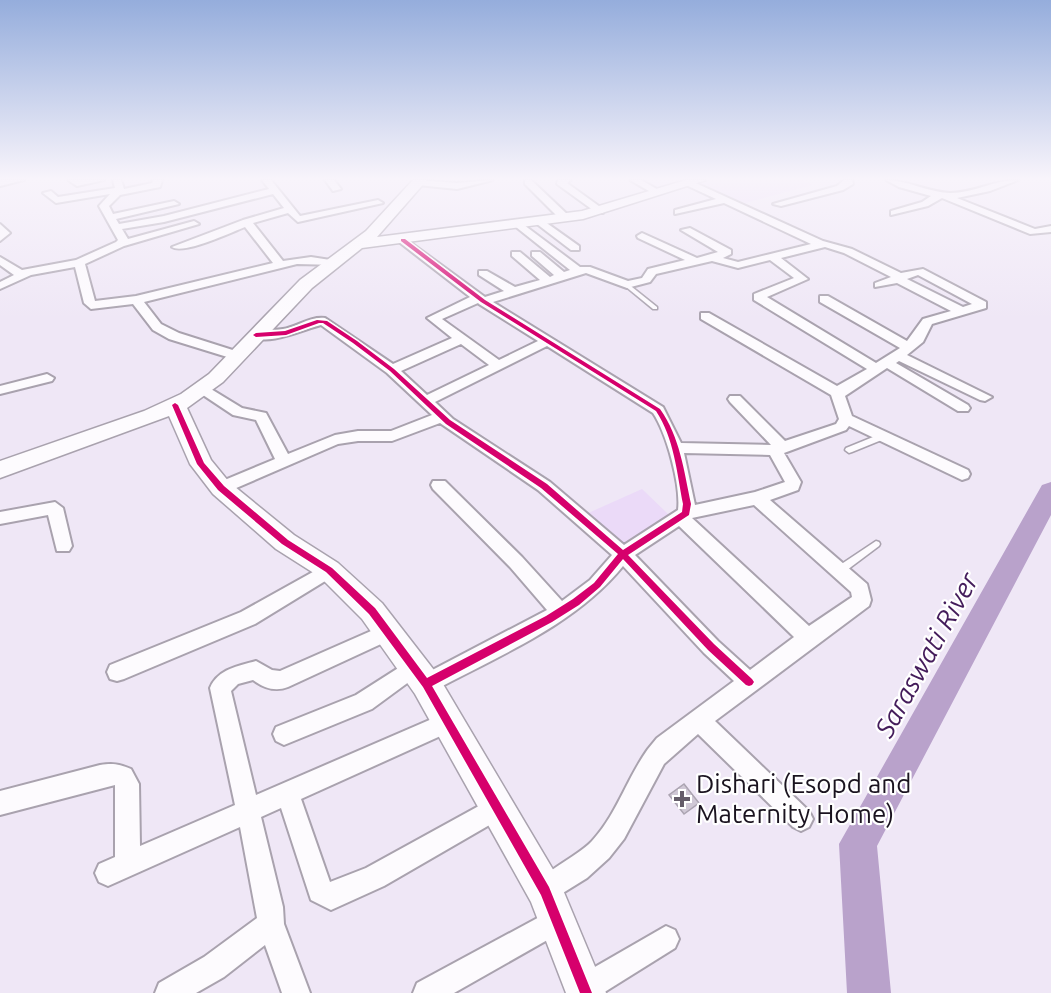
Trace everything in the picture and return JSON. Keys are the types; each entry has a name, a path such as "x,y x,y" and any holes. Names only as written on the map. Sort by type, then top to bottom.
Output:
{"street":[{"path":"115,226 123,240 120,244"},
{"path":"0,286 26,274 79,263 120,244 185,226"},
{"path":"177,247 215,236 237,226"},
{"path":"250,226 280,265"},
{"path":"0,470 152,416 201,389 237,356 306,284 378,226"},
{"path":"358,244 510,226"},
{"path":"522,226 578,271"},
{"path":"547,226 575,248"},
{"path":"781,226 822,245 844,250 924,300"},
{"path":"1020,226 1032,231 1051,229"},
{"path":"0,227 5,233 0,238"},
{"path":"498,364 433,317 481,299 578,271 591,269 627,285 646,280 652,271 712,258 727,252 686,230"},
{"path":"642,236 695,261"},
{"path":"403,240 481,299 658,410 663,416 675,448 687,504 683,515"},
{"path":"712,258 735,265 774,258 822,245"},
{"path":"516,254 547,280"},
{"path":"536,254 562,276"},
{"path":"774,258 802,279 758,297 892,359 985,397"},
{"path":"0,260 15,273 26,274"},
{"path":"79,263 90,303 95,306 136,300 280,265 311,260 333,263"},
{"path":"838,393 892,359 918,339 927,322 982,304 919,271 891,281"},
{"path":"483,273 513,291"},
{"path":"891,281 961,311"},
{"path":"824,299 892,359 963,408"},
{"path":"136,300 157,327 174,336 237,356"},
{"path":"705,316 838,393 846,419 962,474"},
{"path":"256,335 279,334 311,323 325,322 392,370 442,417 544,486 623,554 711,647 749,682"},
{"path":"392,370 461,339"},
{"path":"424,402 547,341"},
{"path":"0,390 47,378"},
{"path":"201,389 238,412 261,416 284,461"},
{"path":"284,734 364,702 560,612 597,585 623,554 683,515 757,498 793,484 779,449 735,399"},
{"path":"175,405 201,464 221,488 285,542 329,570 372,611 420,676 545,891 585,991 666,939"},
{"path":"221,488 335,440 358,436 392,436 442,417"},
{"path":"675,448 779,449 841,427 846,419"},
{"path":"439,485 516,562 560,612"},
{"path":"545,891 593,857 607,842 652,759 699,720 807,638 862,600 861,589 757,498"},
{"path":"0,518 55,508 63,546"},
{"path":"683,515 807,638"},
{"path":"117,672 248,618 329,570"},
{"path":"296,993 271,924 249,812 220,688 223,682 256,670 268,679 281,680 387,632"},
{"path":"699,720 801,819"},
{"path":"0,803 100,776 115,774 123,777 126,784 118,869 448,722"},
{"path":"288,794 320,891 331,897 356,887 497,808"},
{"path":"427,993 556,921"},
{"path":"170,993 214,967 271,924"}],"lane":[{"path":"627,285 655,308"},
{"path":"849,450 881,437"},
{"path":"840,570 876,544"}],"shaded area":[{"path":"642,489 669,515 622,544 586,514"}],"building":[{"path":"684,784 699,803 684,814 669,795"}],"waterway":[{"name":"Saraswati River","path":"869,993 858,844 1051,491"}],"cycle path":[{"path":"403,240 483,301 658,410 674,442 687,504 686,513 623,554 597,585 576,602 549,619 426,684"},
{"path":"256,335 286,333 319,321 325,322 355,342 392,370 448,422 544,486 623,554 711,647 749,682"},
{"path":"175,405 201,464 221,488 285,542 329,570 372,611 426,684 545,891 586,993"}],"place":[{"name":"Dishari (Esopd and Maternity Home)","path":"682,799"}]}
